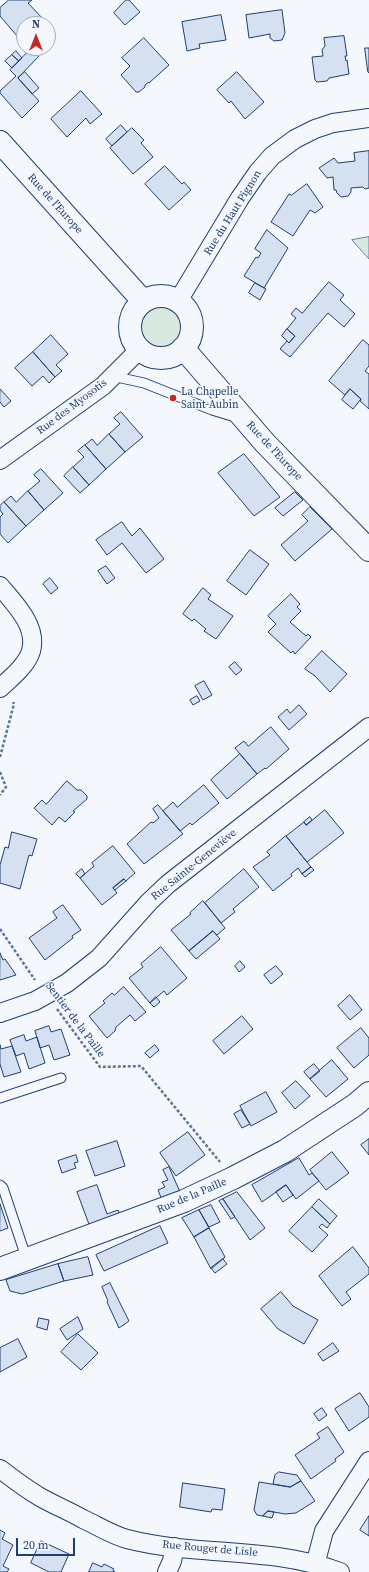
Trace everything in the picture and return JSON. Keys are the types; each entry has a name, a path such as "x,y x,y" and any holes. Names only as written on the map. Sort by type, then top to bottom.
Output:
{"street":[{"name":"Rue du Haut Pignon","path":"178,301 240,198 258,172 272,156 295,139 314,129 333,123 369,118"},
{"name":"Rue de l'Europe","path":"0,142 142,301"},
{"path":"167,296 178,301 186,310 191,323 190,335 183,348 174,354 163,357 150,355 140,349 132,338 130,325 134,312 142,301 151,297 167,296"},
{"name":"Rue de l'Europe","path":"183,348 270,449 369,550"},
{"name":"Rue des Myosotis","path":"0,460 103,386 140,349"},
{"path":"0,586 21,612 28,625 31,637 31,650 26,660 16,672 5,694"},
{"name":"Rue Sainte-Geneviève","path":"0,1013 46,995 67,983 99,958 149,902 168,884 369,727"},
{"name":"Rue de la Paille","path":"0,1269 184,1201 233,1178 285,1151 355,1105 369,1093"},
{"path":"315,1565 324,1531 369,1461"},
{"name":"Rue Rouget de Lisle","path":"0,1470 39,1497 110,1533 126,1539 175,1548 258,1553 326,1567 340,1572"},
{"path":"167,1572 172,1561 175,1548"}],"lane":[{"path":"112,376 144,383 212,410 245,419"},
{"path":"0,1098 61,1078"},
{"path":"0,1185 3,1188 27,1260"}],"path":[{"path":"0,757 14,704 5,694"},
{"path":"0,772 6,787 0,794"},
{"name":"Sentier de la Paille","path":"0,930 100,1067 141,1066 233,1178"}],"shaded area":[{"path":"369,237 369,259 352,240"},
{"path":"160,306 175,312 181,327 175,342 160,348 145,342 139,327 145,312"}],"building":[{"path":"9,0 32,0 28,3 40,16 16,16 16,35 0,16 0,8"},
{"path":"126,0 129,0 140,12 125,25 114,13"},
{"path":"282,10 285,33 282,40 274,41 270,38 270,34 249,38 246,15"},
{"path":"221,15 226,40 199,44 200,48 187,51 182,22"},
{"path":"344,36 347,56 345,56 349,74 329,78 327,81 317,82 315,80 312,57 323,56 322,50 325,46 324,38"},
{"path":"144,38 169,65 139,92 136,92 121,75 130,66 122,58"},
{"path":"365,48 369,48 369,73 368,72"},
{"path":"16,51 16,56 20,56 22,58 19,61 12,55"},
{"path":"12,55 19,61 12,68 5,61"},
{"path":"24,56 39,56 18,78 39,101 22,118 0,93 0,91 16,76 10,70"},
{"path":"25,72 39,88 32,94 18,78"},
{"path":"237,72 264,102 245,119 231,101 229,103 217,90"},
{"path":"81,91 102,114 90,124 86,118 67,137 51,119"},
{"path":"121,125 127,132 112,146 106,139"},
{"path":"132,128 144,140 141,143 153,157 133,174 110,148"},
{"path":"369,151 369,188 351,188 351,192 348,196 341,197 336,190 334,190 333,177 327,178 319,168 334,158 338,163 355,161 354,153"},
{"path":"165,166 182,184 184,182 191,190 169,210 145,184"},
{"path":"307,184 323,207 315,213 310,210 293,236 271,222 289,194 291,195"},
{"path":"267,230 288,248 264,288 244,276 256,257 258,258 261,253 255,249"},
{"path":"329,282 344,295 340,300 355,314 344,327 328,313 290,357 280,349 287,341 289,343 295,336 287,329 296,318 291,314 296,308 302,313"},
{"path":"255,283 266,289 260,300 249,293"},
{"path":"287,329 295,336 289,343 282,336"},
{"path":"51,335 68,354 56,365 62,371 55,377 33,352"},
{"path":"363,340 369,345 369,366 365,371 369,374 369,409 350,389 345,395 329,381"},
{"path":"33,352 55,377 49,383 43,376 32,386 15,368"},
{"path":"0,389 11,401 4,407 0,402"},
{"path":"350,389 361,399 353,409 342,400"},
{"path":"121,412 143,437 125,452 109,434 120,424 114,418"},
{"path":"109,434 125,452 106,469 85,445 92,439 97,445"},
{"path":"85,445 106,469 89,485 73,467 84,457 78,451"},
{"path":"244,454 280,497 254,516 218,473"},
{"path":"73,467 89,485 80,493 64,476"},
{"path":"41,469 63,493 44,510 28,491 40,481 34,475"},
{"path":"28,491 44,510 26,526 4,502 11,496 16,502"},
{"path":"295,492 303,500 283,516 275,508"},
{"path":"4,502 26,526 8,543 0,534 0,517 3,514 0,510 0,506"},
{"path":"310,507 332,529 295,561 281,545 308,521 302,515"},
{"path":"122,522 132,536 140,528 164,559 146,573 122,543 107,555 96,540"},
{"path":"250,550 269,564 246,595 227,581"},
{"path":"106,566 115,578 107,584 98,571"},
{"path":"50,578 58,588 51,594 43,584"},
{"path":"203,588 211,595 208,599 233,616 216,639 204,631 206,629 194,619 192,621 183,614"},
{"path":"291,594 300,604 297,607 301,611 290,622 306,636 308,634 311,637 295,654 293,651 291,653 268,632 276,624 268,616"},
{"path":"322,651 347,674 330,692 315,676 305,669"},
{"path":"235,662 242,670 236,675 229,667"},
{"path":"204,681 212,695 203,700 195,686"},
{"path":"197,696 200,701 193,705 190,700"},
{"path":"299,705 307,714 289,730 278,717 287,709 290,713"},
{"path":"271,727 289,749 266,769 265,768 257,774 235,748 244,741 248,746"},
{"path":"240,754 257,774 227,799 211,780"},
{"path":"67,781 77,790 81,790 87,796 87,799 73,811 75,812 65,822 59,817 52,825 34,808 42,800 46,804"},
{"path":"204,785 219,803 192,825 190,823 180,831 163,811 173,802 177,807"},
{"path":"158,805 183,834 144,864 127,844 151,822 153,823 159,818 153,809"},
{"path":"325,810 344,833 307,862 286,836 304,822 306,825"},
{"path":"310,817 312,820 306,825 304,822"},
{"path":"12,832 37,839 32,856 29,855 20,889 0,883 0,865 5,847 8,848"},
{"path":"286,836 311,867 302,874 298,868 291,874 292,876 273,891 253,867 270,855 267,852"},
{"path":"113,846 135,873 126,881 124,879 113,888 117,893 102,905 80,878 94,866 92,863"},
{"path":"311,867 314,870 305,877 302,874"},
{"path":"82,869 85,874 80,878 76,874"},
{"path":"244,869 259,887 233,909 235,912 221,923 205,903"},
{"path":"124,879 126,881 115,890 113,888"},
{"path":"203,901 225,928 217,935 213,931 189,951 171,930 191,914 190,913"},
{"path":"63,905 81,930 45,960 29,938 57,918 53,912"},
{"path":"213,931 220,939 196,959 189,951"},
{"path":"161,947 187,978 167,995 164,991 150,1003 129,978 143,967 141,964"},
{"path":"0,953 3,960 5,959 16,975 0,980"},
{"path":"240,961 245,967 239,972 235,966"},
{"path":"276,966 283,974 271,984 264,975"},
{"path":"124,987 146,1012 135,1021 130,1015 116,1027 115,1031 107,1038 89,1016 105,1003 103,1001 112,993 114,995"},
{"path":"350,995 362,1010 350,1020 338,1006"},
{"path":"156,997 160,1002 154,1007 150,1003"},
{"path":"242,1016 253,1029 224,1054 213,1041"},
{"path":"49,1026 51,1032 61,1029 70,1055 54,1060 49,1045 40,1048 35,1031"},
{"path":"361,1028 369,1038 369,1055 354,1068 337,1048"},
{"path":"24,1035 26,1041 37,1037 45,1063 29,1069 24,1053 16,1056 10,1040"},
{"path":"0,1045 1,1049 12,1046 21,1072 4,1077 0,1064"},
{"path":"155,1045 159,1050 150,1058 145,1053"},
{"path":"332,1060 348,1079 326,1097 310,1079"},
{"path":"314,1064 320,1071 310,1079 304,1072"},
{"path":"296,1081 310,1096 295,1109 282,1093"},
{"path":"266,1092 277,1112 251,1126 240,1106"},
{"path":"241,1110 250,1124 242,1128 234,1114"},
{"path":"188,1132 205,1155 176,1176 160,1153"},
{"path":"369,1139 369,1155 361,1145"},
{"path":"117,1141 125,1166 95,1176 86,1151"},
{"path":"332,1152 349,1173 326,1190 310,1170"},
{"path":"76,1155 78,1162 74,1163 76,1168 62,1173 58,1161"},
{"path":"299,1158 309,1175 312,1173 319,1181 296,1199 286,1185 262,1202 252,1185"},
{"path":"169,1167 180,1192 162,1200 158,1190 165,1187 162,1182 168,1180 163,1170"},
{"path":"97,1185 107,1214 118,1210 121,1216 90,1227 77,1192"},
{"path":"286,1185 293,1195 283,1202 276,1192"},
{"path":"237,1192 265,1228 250,1240 223,1199"},
{"path":"223,1199 235,1217 231,1219 219,1201"},
{"path":"319,1199 337,1216 330,1224 312,1207"},
{"path":"0,1204 8,1228 0,1231"},
{"path":"211,1205 220,1222 209,1227 199,1210"},
{"path":"312,1207 330,1224 327,1228 322,1224 319,1227 328,1235 312,1252 289,1231"},
{"path":"199,1210 209,1228 194,1237 182,1218"},
{"path":"160,1226 168,1243 104,1271 96,1255"},
{"path":"209,1228 225,1257 211,1269 194,1237"},
{"path":"353,1247 369,1268 369,1274 346,1292 351,1299 342,1306 319,1276"},
{"path":"88,1257 93,1275 64,1281 58,1264"},
{"path":"223,1259 227,1264 215,1273 211,1268"},
{"path":"58,1264 64,1281 22,1294 10,1291 6,1280"},
{"path":"110,1283 129,1321 119,1328 102,1287"},
{"path":"281,1292 293,1306 318,1320 304,1344 278,1329 261,1309"},
{"path":"78,1317 83,1329 67,1340 60,1329"},
{"path":"39,1318 49,1320 47,1330 37,1327"},
{"path":"78,1334 98,1353 81,1370 61,1352"},
{"path":"18,1339 27,1357 0,1372 0,1348"},
{"path":"333,1343 339,1351 323,1361 318,1354"},
{"path":"360,1393 369,1407 369,1417 349,1431 335,1409"},
{"path":"322,1408 327,1415 319,1421 314,1414"},
{"path":"328,1427 344,1452 335,1459 336,1461 311,1479 295,1455 320,1438 317,1434"},
{"path":"279,1472 297,1475 301,1481 290,1487 273,1484 275,1475"},
{"path":"301,1481 315,1501 296,1513 285,1514 268,1511 263,1516 257,1515 254,1510 259,1482 290,1487"},
{"path":"183,1483 225,1489 222,1510 212,1509 211,1512 180,1507"},
{"path":"268,1511 274,1512 272,1518 263,1516"},
{"path":"369,1516 369,1536 360,1530"},
{"path":"0,1530 5,1533 2,1539 13,1545 3,1566 9,1569 7,1572 0,1572"},
{"path":"41,1541 69,1554 61,1572 49,1572 31,1563"},
{"path":"93,1563 102,1567 104,1564 114,1569 113,1571 115,1572 89,1572"}],"place":[{"name":"La Chapelle Saint-Aubin","path":"173,398"}]}
